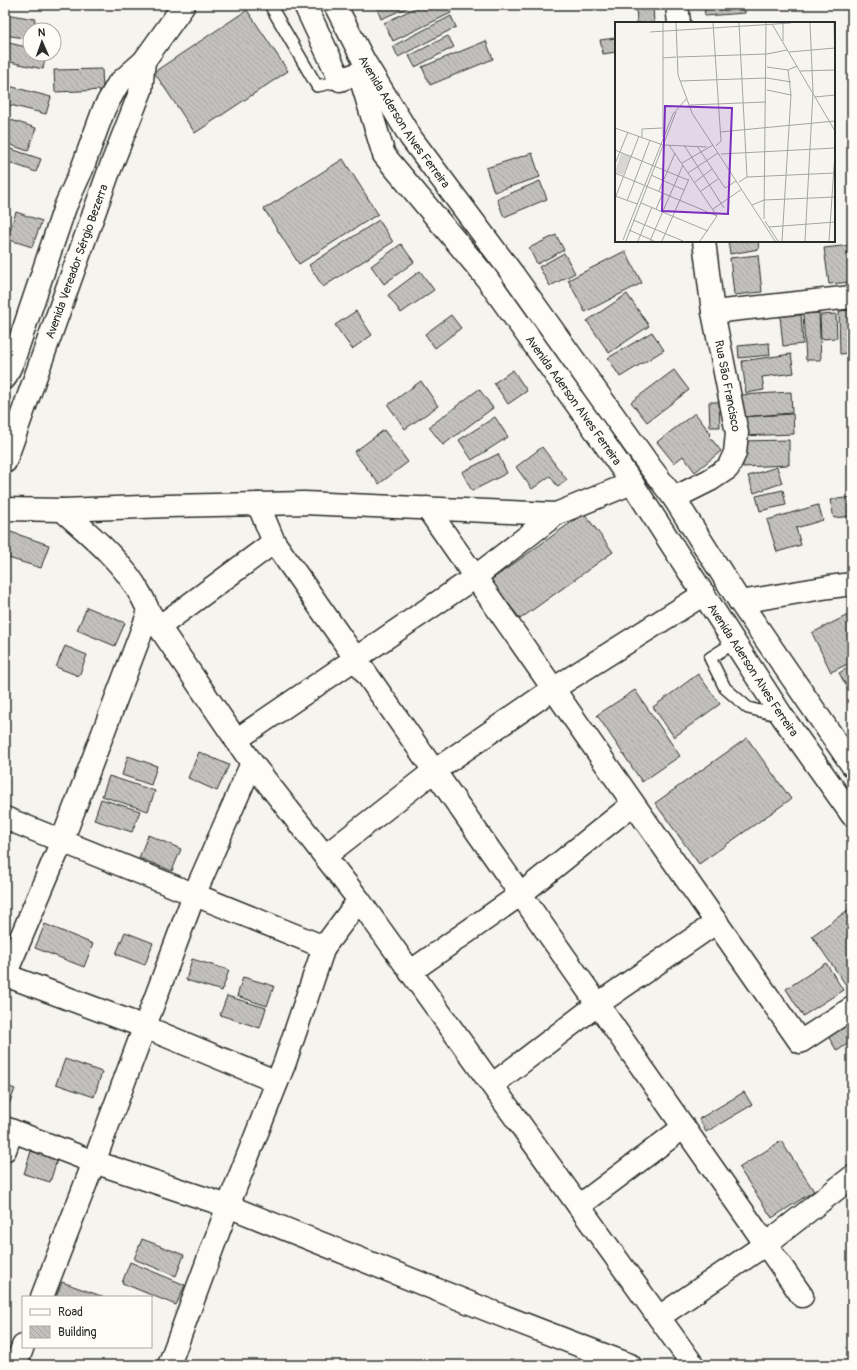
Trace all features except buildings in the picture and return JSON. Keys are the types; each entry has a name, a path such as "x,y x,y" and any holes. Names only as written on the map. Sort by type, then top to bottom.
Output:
{"street":[{"name":"Avenida Vereador Sérgio Bezerra","path":"5,378 14,358 65,207 82,169 104,109 118,84 144,61 184,5"},
{"name":"Avenida Aderson Alves Ferreira","path":"305,5 340,80 359,73 384,155 485,276 632,483 782,716 852,815"},
{"name":"Avenida Aderson Alves Ferreira","path":"335,5 364,61 411,138 504,262 674,498 740,602 852,765"},
{"path":"677,5 679,22"},
{"name":"Avenida Vereador Sérgio Bezerra","path":"5,462 97,204 141,90 144,61"},
{"name":"Rua São Francisco","path":"674,498 710,480 728,468 735,453 737,433 713,312 704,242"},
{"path":"485,276 504,262"},
{"path":"713,312 852,297"},
{"path":"236,740 475,577 556,514 632,483"},
{"path":"5,509 62,510 304,503 556,514"},
{"path":"258,504 274,542 802,1296"},
{"path":"427,508 800,1042 852,1008"},
{"path":"62,510 99,544 122,569 139,591 154,619 252,764 360,900 410,972 694,1365"},
{"path":"274,542 154,619 5,975 145,1027 277,1082"},
{"path":"740,602 852,584"},
{"path":"325,856 434,771 553,689 704,594"},
{"path":"42,1296 194,894 252,764"},
{"path":"410,972 521,894 634,804"},
{"path":"5,818 324,947"},
{"path":"169,1365 228,1206 286,1062 324,947 360,900"},
{"path":"492,1085 598,1004 717,922"},
{"path":"579,1206 684,1127"},
{"path":"7,1136 94,1162 228,1206 630,1365"},
{"path":"659,1317 766,1244 852,1177"},
{"path":"16,1365 22,1348"}],"lane":[{"path":"270,5 317,86 336,82 359,73"},
{"path":"735,642 710,658 725,688 748,708 782,716"}]}
